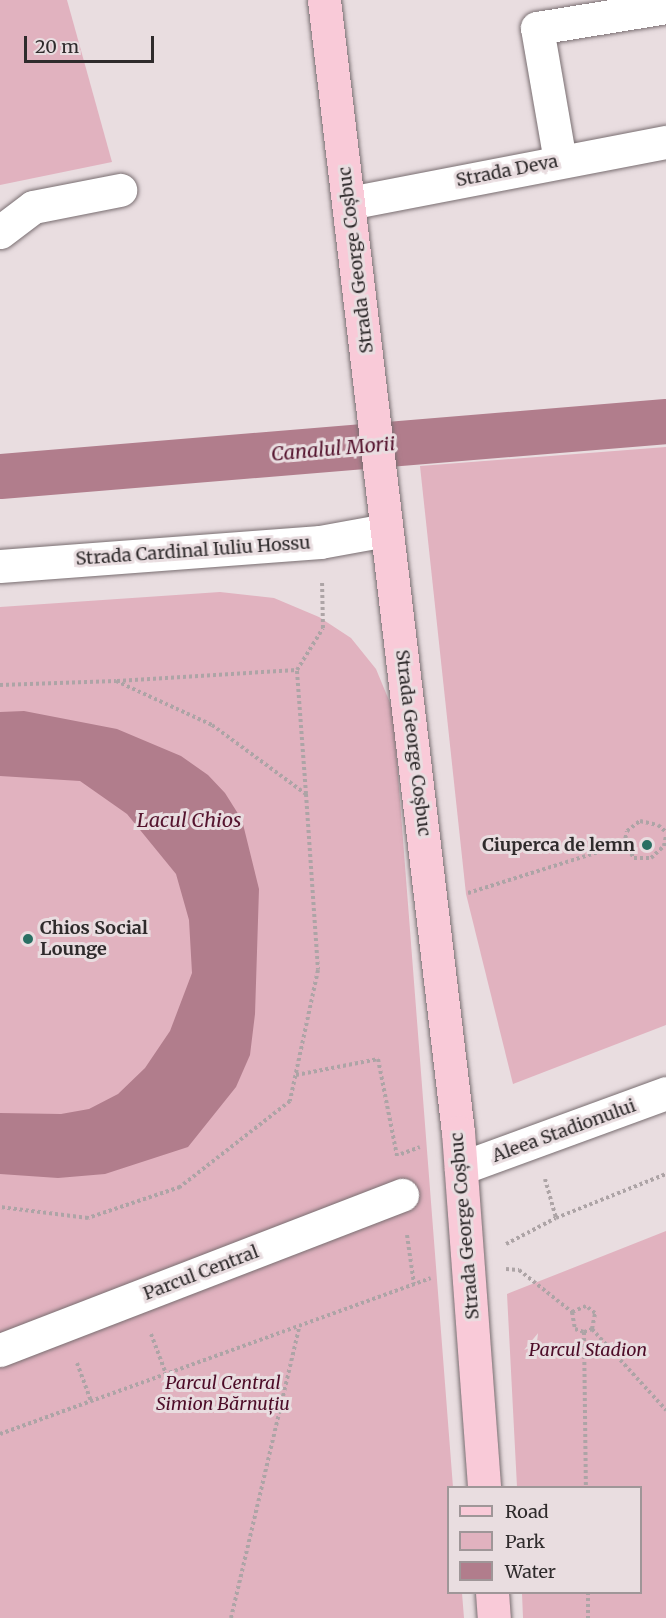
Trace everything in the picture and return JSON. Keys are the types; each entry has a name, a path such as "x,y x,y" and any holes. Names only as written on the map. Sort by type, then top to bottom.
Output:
{"main road":[{"name":"Strada George Coșbuc","path":"324,0 375,414 386,530 461,1168 484,1486"},
{"path":"492,1594 494,1618"}],"street":[{"path":"560,161 537,28 666,7"},
{"name":"Strada Deva","path":"349,203 666,142"},
{"path":"0,232 33,207 120,190"},
{"name":"Strada Cardinal Iuliu Hossu","path":"0,566 320,542 386,530"},
{"name":"Aleea Stadionului","path":"461,1168 666,1093"},
{"name":"Parcul Central","path":"0,1350 402,1195"}],"path":[{"path":"0,1208 88,1218 180,1187 290,1101 318,970 297,670 323,628 320,542"},
{"path":"0,685 116,681 297,670"},
{"path":"116,681 212,724 306,794"},
{"path":"640,821 658,825 666,834 658,853 641,860 629,855 624,844 627,831 640,821"},
{"path":"466,894 624,844"},
{"path":"296,1075 378,1059 397,1156"},
{"path":"468,1264 556,1218 666,1174"},
{"path":"0,1434 414,1284 402,1195"},
{"path":"519,1270 572,1312 575,1329 584,1332 592,1329"},
{"path":"572,1312 586,1306 595,1313 592,1329"},
{"path":"231,1618 299,1326"},
{"path":"592,1329 666,1410"},
{"path":"584,1332 586,1486"},
{"path":"160,1361 166,1374"},
{"path":"87,1389 91,1401"},
{"path":"588,1594 588,1618"}],"green space":[{"path":"0,0 67,0 112,162 0,185"},
{"path":"666,447 666,1025 513,1084 466,894 420,466"},
{"name":"Parcul Central Simion Bărnuțiu","path":"220,592 274,598 319,617 351,638 376,669 393,710 453,1486 447,1486 447,1594 462,1594 464,1618 0,1618 0,607"},
{"name":"Parcul Stadion","path":"666,1231 666,1618 523,1618 522,1594 642,1594 642,1486 517,1486 507,1294"}],"water":[{"name":"Lacul Chios","path":"24,711 117,729 181,756 208,775 225,793 242,820 259,889 255,1014 250,1055 236,1087 188,1147 105,1174 58,1178 0,1174 0,1113 61,1114 89,1109 118,1094 145,1068 170,1031 192,973 189,920 176,874 127,814 80,781 0,776 0,712"}],"waterway":[{"name":"Canalul Morii","path":"0,476 666,421"}],"place":[{"name":"Ciuperca de lemn","path":"647,845"},
{"name":"Chios Social Lounge","path":"28,939"}]}
